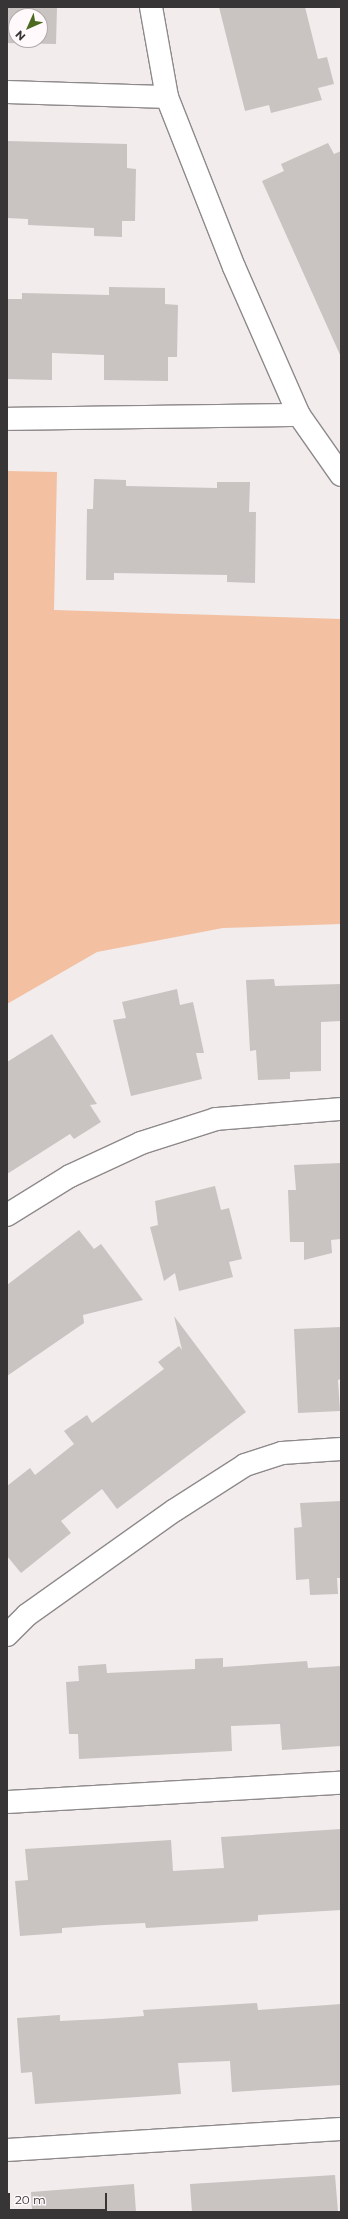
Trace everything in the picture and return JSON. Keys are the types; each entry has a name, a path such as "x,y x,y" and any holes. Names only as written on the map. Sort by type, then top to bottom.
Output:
{"street":[{"path":"151,7 167,97 234,267 299,415 341,475"},
{"path":"7,92 167,97"},
{"path":"7,419 299,415"},
{"path":"7,1214 70,1176 141,1143 216,1119 341,1109"},
{"path":"7,1635 27,1615 175,1510 245,1465 282,1453 341,1449"},
{"path":"7,1802 341,1783"},
{"path":"7,2150 341,2129"}],"shaded area":[{"path":"7,471 57,472 54,610 341,619 341,924 223,928 97,952 7,1004"}],"building":[{"path":"7,7 57,7 56,44 48,44 48,8 8,8 8,43"},
{"path":"219,7 305,7 318,59 327,57 334,84 318,88 322,100 271,113 269,105 245,111"},
{"path":"7,141 127,144 127,168 136,169 135,221 122,221 122,237 94,236 94,228 28,225 28,219 7,218"},
{"path":"328,143 334,154 341,151 341,357 262,181 284,171 281,164"},
{"path":"109,287 165,288 165,304 178,305 177,357 168,357 168,381 104,380 104,355 52,353 52,380 7,379 7,299 22,299 22,293 109,295"},
{"path":"94,479 126,480 126,486 217,488 217,482 250,482 249,512 256,512 255,583 227,582 227,575 171,574 114,573 114,580 86,580 87,509 93,509"},
{"path":"274,979 275,986 341,984 341,1021 321,1022 321,1071 290,1072 290,1079 258,1080 256,1050 250,1051 246,980"},
{"path":"177,989 180,1005 193,1002 204,1053 196,1053 202,1079 131,1096 113,1020 126,1018 122,1002"},
{"path":"52,1034 97,1104 90,1105 101,1122 74,1139 70,1134 7,1174 7,1062"},
{"path":"341,1163 341,1239 331,1240 332,1253 304,1260 304,1242 290,1242 288,1190 296,1190 294,1165"},
{"path":"215,1186 221,1210 229,1208 242,1259 229,1262 233,1277 179,1291 175,1273 164,1281 150,1227 158,1225 155,1201"},
{"path":"79,1230 94,1249 101,1244 143,1300 83,1315 84,1323 7,1376 7,1285"},
{"path":"174,1316 246,1412 117,1509 102,1489 61,1521 71,1533 21,1573 7,1556 7,1486 30,1468 35,1475 74,1444 64,1431 87,1415 92,1423 164,1369 158,1362 179,1346 182,1350"},
{"path":"341,1327 341,1379 338,1380 340,1411 298,1413 294,1329"},
{"path":"341,1501 341,1578 337,1578 338,1594 310,1595 309,1579 296,1580 294,1528 302,1527 300,1503"},
{"path":"223,1658 223,1667 307,1661 308,1668 341,1666 341,1746 282,1750 280,1724 231,1726 232,1751 79,1759 78,1734 69,1734 66,1682 79,1681 78,1666 106,1664 107,1673 195,1669 195,1659"},
{"path":"341,1829 341,1910 258,1915 258,1921 146,1928 145,1923 62,1928 62,1933 20,1936 15,1881 28,1880 25,1849 171,1840 173,1871 224,1868 221,1837"},
{"path":"257,2003 258,2010 341,2004 341,2085 232,2092 230,2061 178,2063 181,2094 35,2104 32,2072 21,2073 17,2018 60,2015 60,2021 102,2019 144,2016 143,2010"},
{"path":"335,2175 338,2212 192,2212 190,2184"},
{"path":"134,2184 136,2212 32,2212 31,2192"}]}
